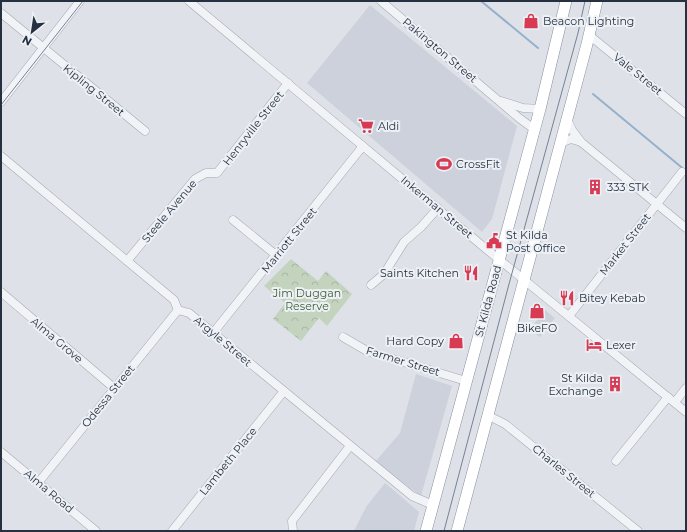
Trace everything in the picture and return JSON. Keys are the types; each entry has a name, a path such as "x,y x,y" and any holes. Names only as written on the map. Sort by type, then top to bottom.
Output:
{"highway":[{"name":"St Kilda Road","path":"426,531 540,109 566,1"},
{"path":"457,531 597,1"}],"street":[{"path":"1,102 80,1"},
{"name":"Inkerman Street","path":"189,1 499,259 686,412"},
{"name":"Pakington Street","path":"381,1 534,129"},
{"name":"Kipling Street","path":"1,13 145,131"},
{"name":"Vale Street","path":"589,35 686,114"},
{"name":"Henryville Street","path":"217,173 288,83"},
{"name":"Pakington Street","path":"499,100 523,108 540,109"},
{"path":"567,119 572,130 581,142 686,228"},
{"path":"560,143 571,139 581,142"},
{"name":"Marriott Street","path":"213,333 363,146"},
{"path":"1,156 174,300 178,310"},
{"name":"Market Street","path":"569,316 656,203 682,172"},
{"name":"Steele Avenue","path":"127,261 195,180 206,173 217,173"},
{"path":"371,285 384,274 404,242 421,227 438,208"},
{"path":"233,220 276,255"},
{"name":"Alma Grove","path":"1,292 114,388"},
{"name":"Argyle Street","path":"178,310 189,312 412,496 433,505"},
{"name":"Odessa Street","path":"38,483 178,310"},
{"name":"Farmer Street","path":"343,337 367,351 466,381"},
{"path":"675,402 686,388"},
{"name":"Lambeth Place","path":"172,531 284,391"},
{"path":"616,461 668,397"},
{"name":"Charles Street","path":"488,415 501,420 638,531"},
{"path":"293,531 292,521 350,446"},
{"name":"Alma Road","path":"1,452 96,531"}],"shaded area":[{"path":"370,5 517,126 492,219 482,232 307,83"},
{"path":"545,310 555,318 540,337 532,332 534,324"},
{"path":"416,374 452,386 421,496 375,462 400,433"},
{"path":"385,483 419,512 414,531 354,531 366,507"}],"green space":[{"name":"Jim Duggan Reserve","path":"291,259 318,281 326,271 352,294 327,326 319,318 301,341 273,319 285,303 264,286"}],"waterway":[{"path":"481,1 538,48"},
{"path":"593,94 686,171"}],"tram line":[{"path":"1,105 83,1"},
{"path":"444,531 509,284 578,33 585,1"}],"place":[{"name":"Beacon Lighting","path":"531,21"},
{"name":"Aldi","path":"366,126"},
{"name":"CrossFit","path":"444,164"},
{"name":"333 STK","path":"595,187"},
{"name":"St Kilda Post Office","path":"494,241"},
{"name":"Saints Kitchen","path":"471,273"},
{"name":"Bitey Kebab","path":"567,298"},
{"name":"BikeFO","path":"537,311"},
{"name":"Hard Copy","path":"456,341"},
{"name":"Lexer","path":"594,345"},
{"name":"St Kilda Exchange","path":"615,384"}]}
